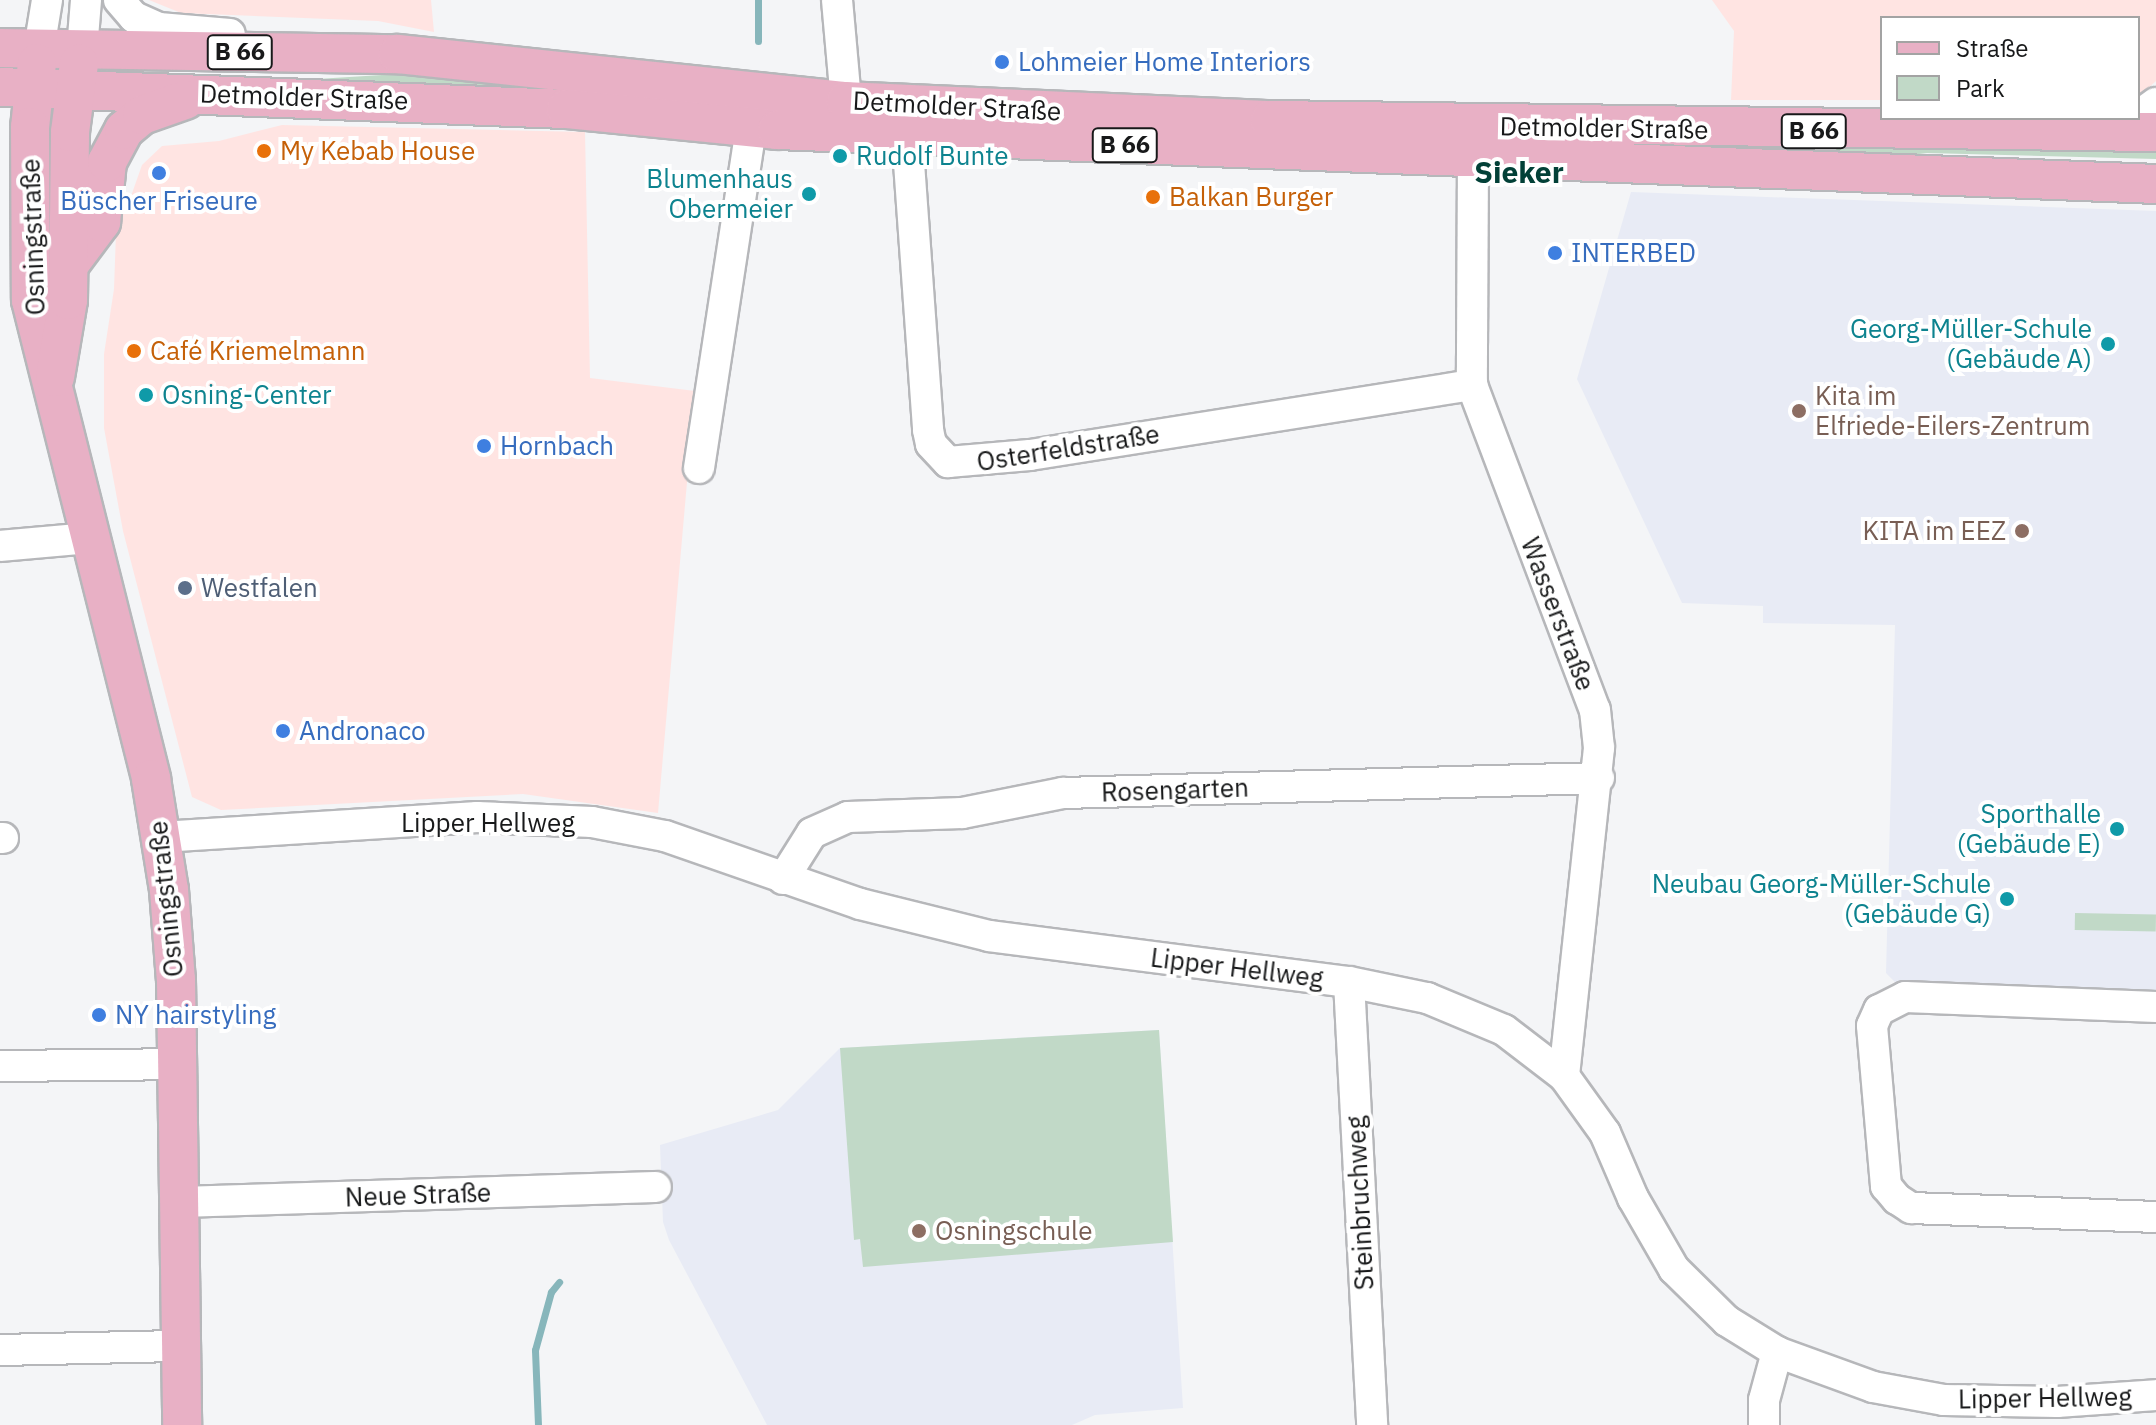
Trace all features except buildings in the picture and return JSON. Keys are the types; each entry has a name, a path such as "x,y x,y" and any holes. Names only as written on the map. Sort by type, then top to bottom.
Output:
{"main road":[{"name":"Detmolder Straße","path":"0,48 398,54 846,101 1473,127 2126,122 2156,132"},
{"name":"Osningstraße","path":"39,49 17,87 30,195 31,300 145,752 161,837 176,980 182,1425"},
{"name":"Osningstraße","path":"53,385 69,265 74,90 82,50"},
{"name":"Detmolder Straße","path":"17,87 566,109 751,128 2156,184"},
{"path":"69,265 101,222 107,162 124,130 166,104 223,93"},
{"path":"0,131 30,195"}],"street":[{"path":"39,49 47,0"},
{"path":"82,50 86,0"},
{"path":"119,0 134,17 159,28 333,38 398,54"},
{"path":"837,0 846,101"},
{"path":"699,468 751,128"},
{"name":"Osterfeldstraße","path":"907,135 928,430 931,444 948,462 1030,455 1472,385"},
{"name":"Wasserstraße","path":"1473,159 1472,385 1595,710 1599,778 1564,1076"},
{"path":"0,546 89,538"},
{"name":"Rosengarten","path":"783,879 812,833 848,817 962,813 1063,793 1599,778"},
{"name":"Lipper Hellweg","path":"161,837 533,818 665,836 783,879 989,936 1349,982 1427,998 1504,1030 1564,1076 1605,1133 1654,1238 1674,1269 1727,1321 1777,1352 1873,1387 1980,1414 2156,1395"},
{"name":"Steinbruchweg","path":"1349,982 1372,1425"},
{"path":"2156,1007 1905,997 1879,1010 1872,1026 1886,1186 1897,1199 1911,1208 2156,1217"},
{"path":"0,1066 177,1064"},
{"name":"Neue Straße","path":"180,1202 656,1187"},
{"path":"0,1350 180,1346"},
{"path":"1764,1425 1764,1400 1777,1352"}],"shaded area":[{"path":"149,0 431,0 434,32 378,21 181,13"},
{"path":"1712,0 2156,0 2156,81 2140,95 2140,16 1880,16 1880,100 1731,100 1734,31"},
{"path":"282,125 585,132 590,378 695,391 658,813 523,794 221,810 192,797 123,531 104,428 104,354 114,289 117,205 130,199 142,165 162,146 219,141"},
{"path":"1631,192 2156,211 2156,996 1897,984 1886,973 1895,625 1763,623 1763,606 1682,603 1577,379"},
{"name":"Osningschule","path":"1159,1030 1183,1408 1095,1415 1072,1425 767,1425 669,1240 663,1222 660,1145 778,1110 840,1048"}],"green space":[{"path":"414,73 683,99 317,84 317,79"},
{"path":"2156,145 2156,159 1927,153 1863,161 1843,160 1834,146"},
{"path":"2075,913 2156,914 2156,931 2075,930"},
{"path":"1159,1030 1173,1242 863,1267 860,1239 854,1240 840,1048"}],"waterway":[{"path":"758,0 758,41"},
{"path":"538,1425 535,1350 551,1292 559,1282"}],"place":[{"name":"Lohmeier Home Interiors","path":"1002,62"},
{"name":"My Kebab House","path":"264,151"},
{"name":"Rudolf Bunte","path":"840,156"},
{"name":"Büscher Friseure","path":"159,173"},
{"name":"Blumenhaus Obermeier","path":"809,194"},
{"name":"Balkan Burger","path":"1153,197"},
{"name":"INTERBED","path":"1555,253"},
{"name":"Georg-Müller-Schule (Gebäude A)","path":"2108,344"},
{"name":"Café Kriemelmann","path":"134,351"},
{"name":"Osning-Center","path":"146,395"},
{"name":"Kita im Elfriede-Eilers-Zentrum","path":"1799,411"},
{"name":"Hornbach","path":"484,446"},
{"name":"KITA im EEZ","path":"2022,531"},
{"name":"Westfalen","path":"185,588"},
{"name":"Andronaco","path":"283,731"},
{"name":"Sporthalle (Gebäude E)","path":"2117,829"},
{"name":"Neubau Georg-Müller-Schule (Gebäude G)","path":"2007,899"},
{"name":"NY hairstyling","path":"99,1015"},
{"name":"Osningschule","path":"919,1231"}],"district":[{"name":"Sieker","path":"1519,172"}]}
